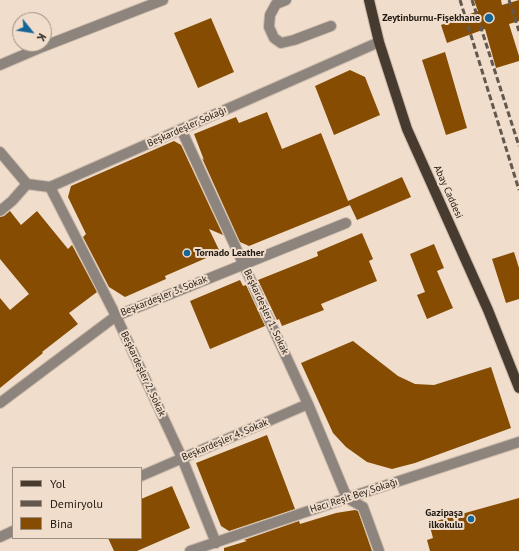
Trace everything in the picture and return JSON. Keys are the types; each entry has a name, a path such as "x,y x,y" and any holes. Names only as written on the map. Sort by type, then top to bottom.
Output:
{"main road":[{"name":"Abay Caddesi","path":"369,0 379,42 407,129 488,310 519,388"}],"street":[{"path":"0,65 163,0"},
{"path":"286,0 276,4 270,15 269,27 274,38 281,43 294,40 330,26"},
{"name":"Beşkardeşler Sokağı","path":"50,187 379,42"},
{"name":"Beşkardeşler 1. Sokak","path":"181,129 308,404 347,498"},
{"path":"0,152 28,184 50,187"},
{"path":"0,211 28,184"},
{"name":"Beşkardeşler 2. Sokak","path":"50,187 116,316 182,458 216,543"},
{"name":"Beşkardeşler 3. Sokak","path":"0,403 116,316 346,223"},
{"name":"Beşkardeşler 4. Sokak","path":"142,476 308,404"},
{"name":"Hacı Reşit Bey Sokağı","path":"190,551 519,442"},
{"path":"347,498 363,508 379,551"},
{"path":"0,537 12,531"}],"building":[{"path":"474,0 501,0 502,5 519,0 519,21 509,24 519,56 519,61 496,68 485,29 447,43 441,25 478,11"},
{"path":"211,18 234,72 198,88 174,33"},
{"path":"445,52 467,128 446,135 422,60"},
{"path":"350,70 365,77 380,115 334,135 315,86"},
{"path":"267,112 282,149 321,133 348,201 402,177 411,197 357,220 350,205 249,246 240,242 202,158 204,160 194,134 236,117 239,123"},
{"path":"174,141 181,145 223,235 209,229 220,252 165,276 166,279 125,297 109,287 83,237 86,234 68,197 71,186"},
{"path":"10,211 21,225 37,211 68,249 72,245 97,292 69,313 78,324 0,388 0,298 10,310 29,294 0,259 0,217 4,216"},
{"path":"362,233 373,259 369,261 377,281 321,304 324,310 282,326 279,319 277,320 258,280 318,256 317,252"},
{"path":"434,244 444,268 437,271 453,308 427,319 417,295 425,292 410,254"},
{"path":"514,252 519,268 519,299 506,303 492,259"},
{"path":"240,280 243,286 246,285 265,326 210,349 190,301"},
{"path":"353,341 398,376 415,384 434,385 491,367 511,428 415,463 392,469 367,462 346,447 333,433 301,363"},
{"path":"267,435 295,509 229,531 221,526 196,463"},
{"path":"172,486 190,528 137,551 114,551 108,539 142,539 142,499"},
{"path":"519,498 519,551 430,551 427,540 433,538 429,523"},
{"path":"355,510 358,511 372,551 224,551 224,548 247,541 244,540 299,521 300,524 336,513"}],"railway":[{"path":"460,0 519,190"},
{"path":"472,0 519,146"},
{"path":"509,0 519,31"}],"place":[{"name":"Zeytinburnu-Fişekhane","path":"489,18"},
{"name":"Tornado Leather","path":"187,253"},
{"name":"Gazipaşa ilkokulu","path":"471,519"}]}
